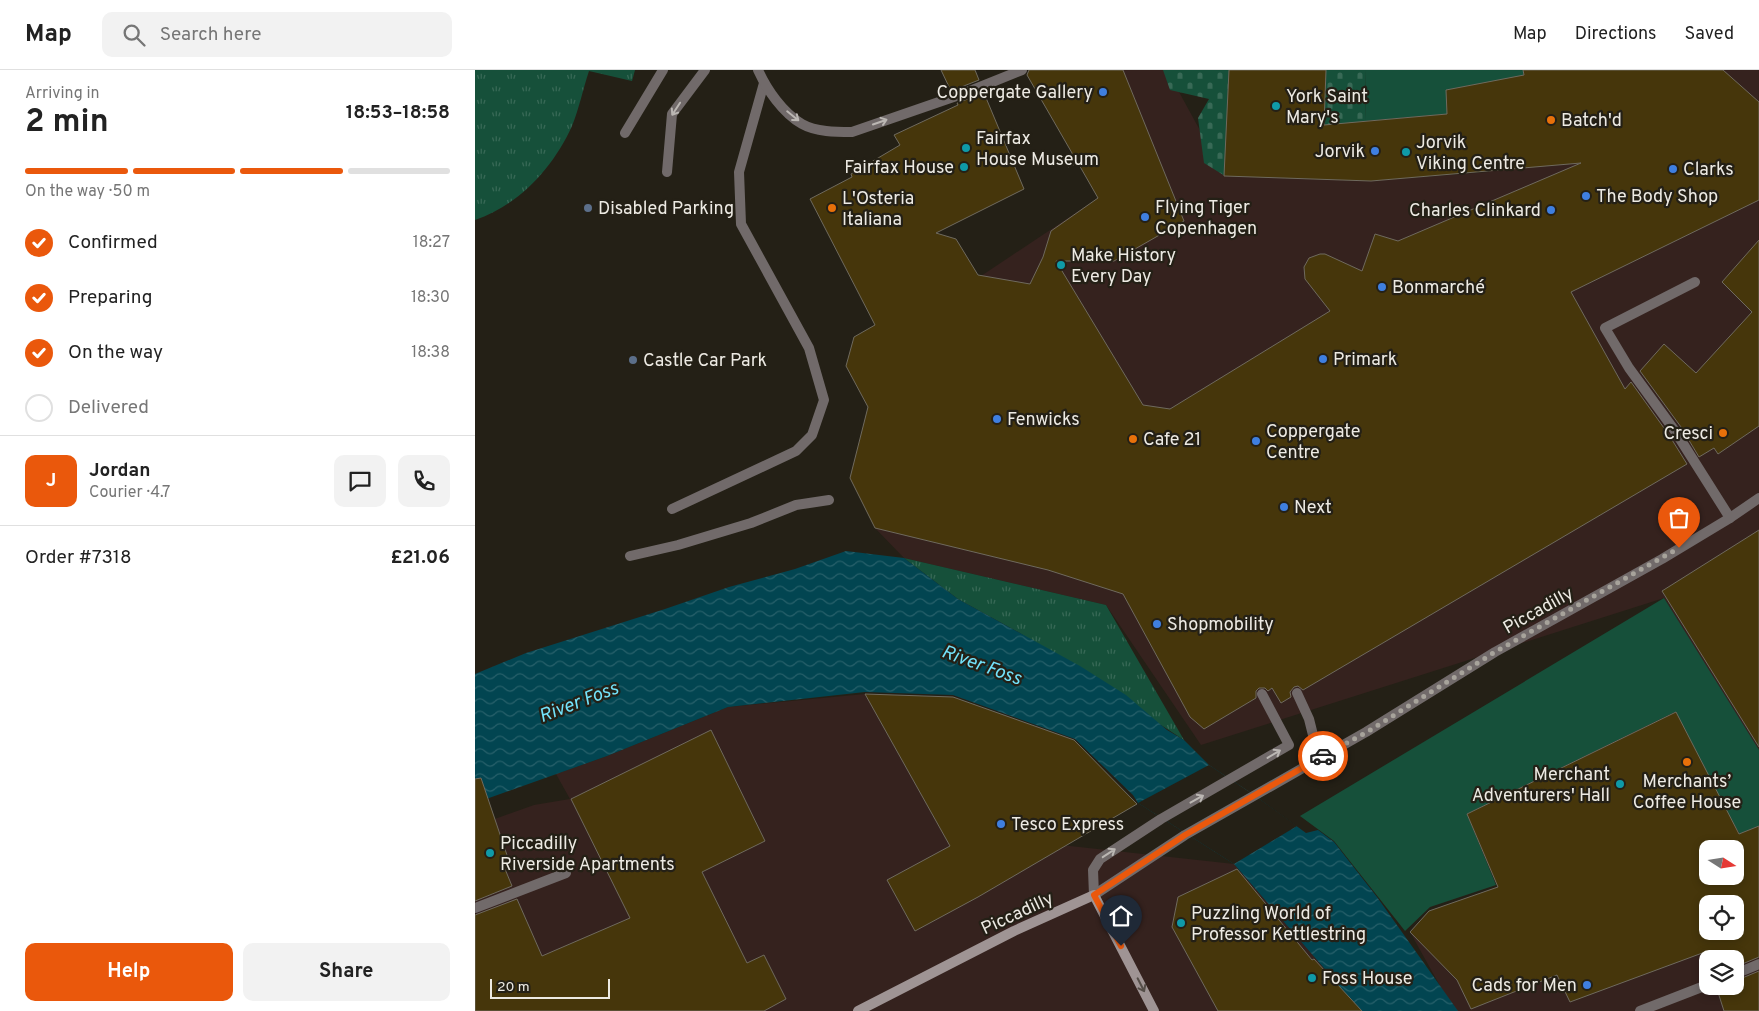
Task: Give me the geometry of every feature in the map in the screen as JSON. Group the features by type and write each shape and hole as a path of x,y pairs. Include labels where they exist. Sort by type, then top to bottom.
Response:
{"street":[{"path":"625,133 663,70"},
{"path":"667,172 672,114 705,70"},
{"path":"759,70 764,83 787,112 803,125 833,132 852,132 965,93 1022,70"},
{"path":"673,509 796,451 812,435 824,400 809,348 741,224 739,172 764,83"},
{"path":"1695,282 1605,328 1629,368 1675,431 1730,518"},
{"name":"Piccadilly","path":"858,1011 1014,931 1094,895 1185,835 1367,732 1495,652 1662,558 1730,518 1759,498"},
{"path":"631,556 679,545 751,524 796,504 829,500"},
{"path":"1297,693 1309,719 1319,758"},
{"path":"1154,1011 1094,895 1093,870 1100,859 1161,819 1289,745 1262,694"},
{"path":"475,908 566,873"},
{"path":"1744,970 1759,964"},
{"path":"1640,1011 1664,1006 1699,988"}],"shaded area":[{"path":"1077,70 1167,70 1225,176 1368,181 1489,172 1486,114 1525,70 1759,70 1759,756 1664,598 1201,745 1106,605 904,558 875,528 850,478 868,407 846,366 1098,198 1040,89"},
{"path":"865,694 953,697 1061,845 1234,864 1336,982 1357,1011 475,1011 475,826 534,805 570,799 556,774 607,756 728,707"},
{"path":"1759,832 1759,1011 1454,1011 1410,932 1429,911 1558,866 1683,877 1699,867 1699,885 1744,885 1744,860"}],"green space":[{"path":"475,70 635,70 632,81 589,71 572,126 545,170 520,195 506,205 475,220"},
{"path":"1163,70 1229,70 1225,176 1204,163 1198,118 1209,99 1170,90"},
{"path":"1326,70 1365,70 1366,121 1338,139 1324,141"},
{"path":"1365,70 1523,70 1526,107 1472,85 1447,90 1447,114 1366,121"},
{"path":"904,558 1106,605 1184,740 1020,633 958,599"},
{"path":"1664,598 1759,750 1759,826 1740,834 1675,712 1467,814 1496,885 1430,907 1405,931 1334,841 1300,816"}],"water":[{"name":"River Foss","path":"846,551 904,558 958,599 1080,666 1126,695 1167,730 1184,740 1209,765 1306,833 1318,830 1334,842 1377,897 1458,1011 1357,1011 1336,982 1234,864 1138,803 1133,795 1075,739 953,695 865,692 728,707 607,756 475,803 475,674 526,653 729,587 795,569"}],"pier":[{"path":"1209,765 1297,826 1234,864 1138,803"}],"building":[{"path":"941,70 975,70 979,80 951,91"},
{"name":"Coppergate Centre","path":"1029,70 1123,70 1184,221 1114,261 1056,261 1143,405 1170,409 1330,311 1305,279 1304,267 1309,258 1325,254 1362,271 1375,234 1398,241 1581,163 1371,181 1224,176 1229,70 1326,70 1324,125 1447,114 1446,90 1524,75 1523,70 1723,70 1759,102 1759,200 1571,292 1625,389 1631,382 1687,464 1303,690 1298,686 1294,687 1290,692 1291,697 1281,703 1272,688 1268,691 1265,688 1259,688 1256,691 1256,698 1204,729 1190,717 1123,594 1048,570 875,528 850,478 868,407 846,366 854,337 875,325 810,199 852,177 851,174 900,145 894,135 958,105 957,103 984,93 1024,189 936,233 956,239 978,275 1030,284 1043,257 1051,231 1098,198 1078,163 1068,167 1072,153 1027,75"},
{"path":"1759,240 1759,426 1718,454 1714,448 1699,457 1681,427 1640,371 1664,344 1696,373 1752,312 1722,282"},
{"path":"1759,530 1759,747 1662,591"},
{"path":"865,694 953,697 1074,740 1137,804 978,897 915,931 887,880 950,846"},
{"path":"1676,712 1739,834 1759,826 1759,957 1744,963 1744,950 1699,950 1699,954 1570,1002 1557,975 1471,1009 1457,980 1410,932 1429,911 1498,887 1467,814"},
{"path":"711,730 765,841 702,872 747,963 764,955 786,999 764,1011 475,1011 475,915 517,899 542,956 630,918 571,799"},
{"path":"481,778 511,867 505,869 512,886 475,901 475,779"},
{"path":"1237,869 1312,960 1314,959 1362,1011 1218,1011 1172,927 1178,897"},
{"path":"1759,971 1759,1011 1724,1011 1719,995 1744,995 1744,977"}],"way so far":[{"path":"1323,756 1367,732 1495,652 1679,548"}],"place":[{"name":"Coppergate Gallery","path":"1103,92"},
{"name":"York Saint Mary's","path":"1276,106"},
{"name":"Batch'd","path":"1551,120"},
{"name":"Fairfax House Museum","path":"966,148"},
{"name":"Jorvik","path":"1375,151"},
{"name":"Jorvik Viking Centre","path":"1406,152"},
{"name":"Fairfax House","path":"964,167"},
{"name":"Clarks","path":"1673,169"},
{"name":"The Body Shop","path":"1586,196"},
{"name":"Disabled Parking","path":"588,208"},
{"name":"L'Osteria Italiana","path":"832,208"},
{"name":"Charles Clinkard","path":"1551,210"},
{"name":"Flying Tiger Copenhagen","path":"1145,217"},
{"name":"Make History Every Day","path":"1061,265"},
{"name":"Bonmarché","path":"1382,287"},
{"name":"Primark","path":"1323,359"},
{"name":"Castle Car Park","path":"633,360"},
{"name":"Fenwicks","path":"997,419"},
{"name":"Cresci","path":"1723,433"},
{"name":"Cafe 21","path":"1133,439"},
{"name":"Coppergate Centre","path":"1256,441"},
{"name":"Next","path":"1284,507"},
{"name":"Shopmobility","path":"1157,624"},
{"name":"Merchants’ Coffee House","path":"1687,762"},
{"name":"Merchant Adventurers' Hall","path":"1620,784"},
{"name":"Tesco Express","path":"1001,824"},
{"name":"Piccadilly Riverside Apartments","path":"490,853"},
{"name":"Puzzling World of Professor Kettlestring","path":"1181,923"},
{"name":"Foss House","path":"1312,978"},
{"name":"Cads for Men","path":"1587,985"}],"route":[{"path":"1121,946 1094,895 1185,835 1323,756"}]}
